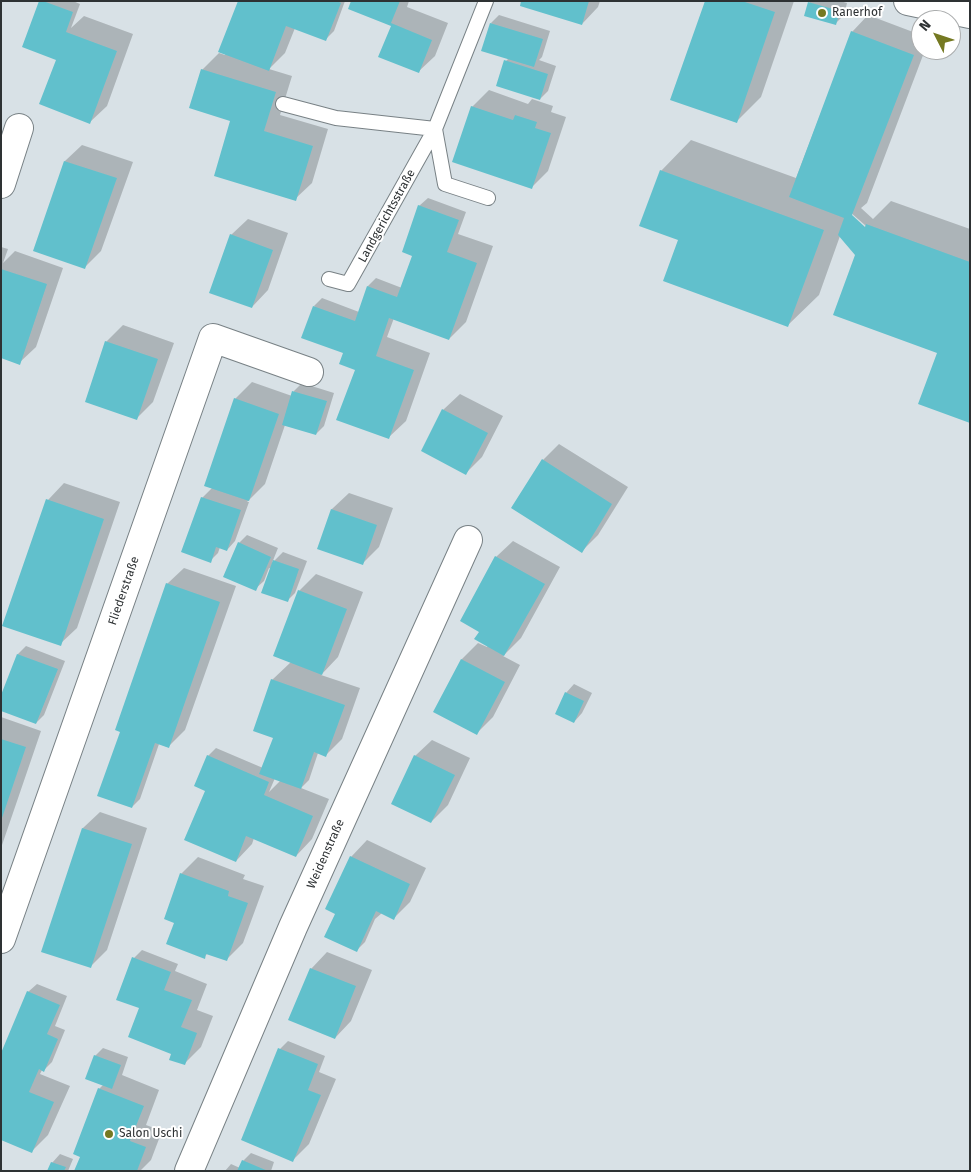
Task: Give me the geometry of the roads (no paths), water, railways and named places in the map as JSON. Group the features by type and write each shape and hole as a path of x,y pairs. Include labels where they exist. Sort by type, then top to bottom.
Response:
{"street":[{"path":"908,1 970,14"},
{"path":"1,184 19,128"},
{"name":"Fliederstraße","path":"1,939 213,338 309,372"},
{"name":"Weidenstraße","path":"189,1171 293,927 468,540"}],"lane":[{"name":"Landgerichtsstraße","path":"329,279 348,284 435,129 486,1"},
{"path":"283,104 336,118 435,129 445,184 488,198"}],"place":[{"name":"Ranerhof","path":"822,13"},
{"name":"Salon Uschi","path":"109,1134"}]}
